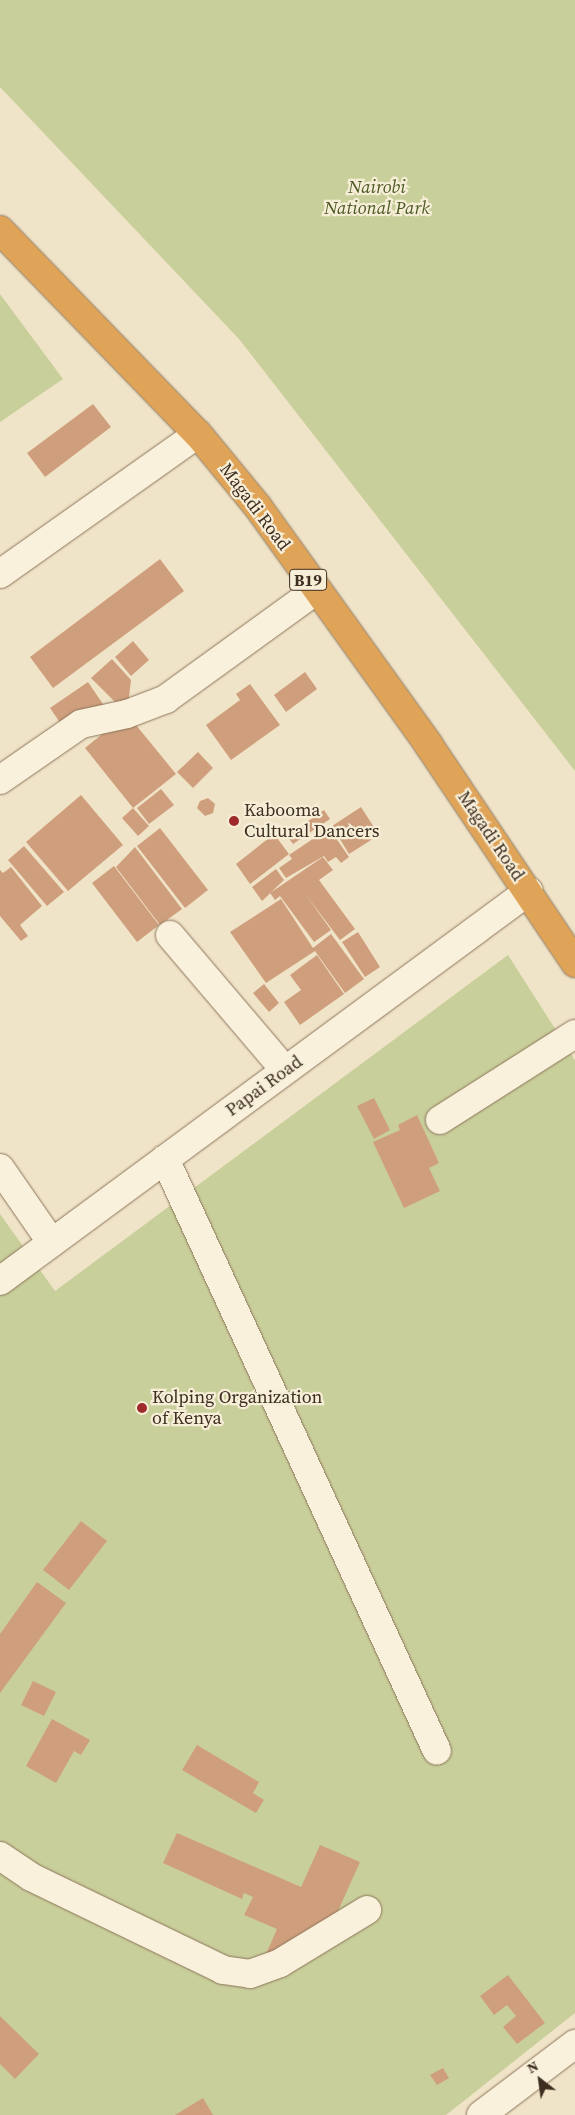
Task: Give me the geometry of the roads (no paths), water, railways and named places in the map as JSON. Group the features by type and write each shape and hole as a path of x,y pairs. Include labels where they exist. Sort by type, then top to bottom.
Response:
{"highway":[{"name":"Magadi Road","path":"0,230 198,434 258,507 315,591 428,744 529,891 575,963"}],"street":[{"path":"0,574 198,434"},
{"path":"0,780 81,724 127,714 166,699 315,591"},
{"name":"Papai Road","path":"0,1281 529,891"},
{"path":"170,935 286,1070"},
{"path":"440,1120 575,1034"},
{"path":"165,1159 436,1751"},
{"path":"0,1168 52,1243"},
{"path":"0,1856 31,1877 223,1970 250,1974 280,1963 367,1910"},
{"path":"482,2115 575,2044"}],"place":[{"name":"Kabooma Cultural Dancers","path":"234,821"},
{"name":"Kolping Organization of Kenya","path":"142,1408"}],"park label":[{"name":"Nairobi National Park","path":"377,198"}]}
